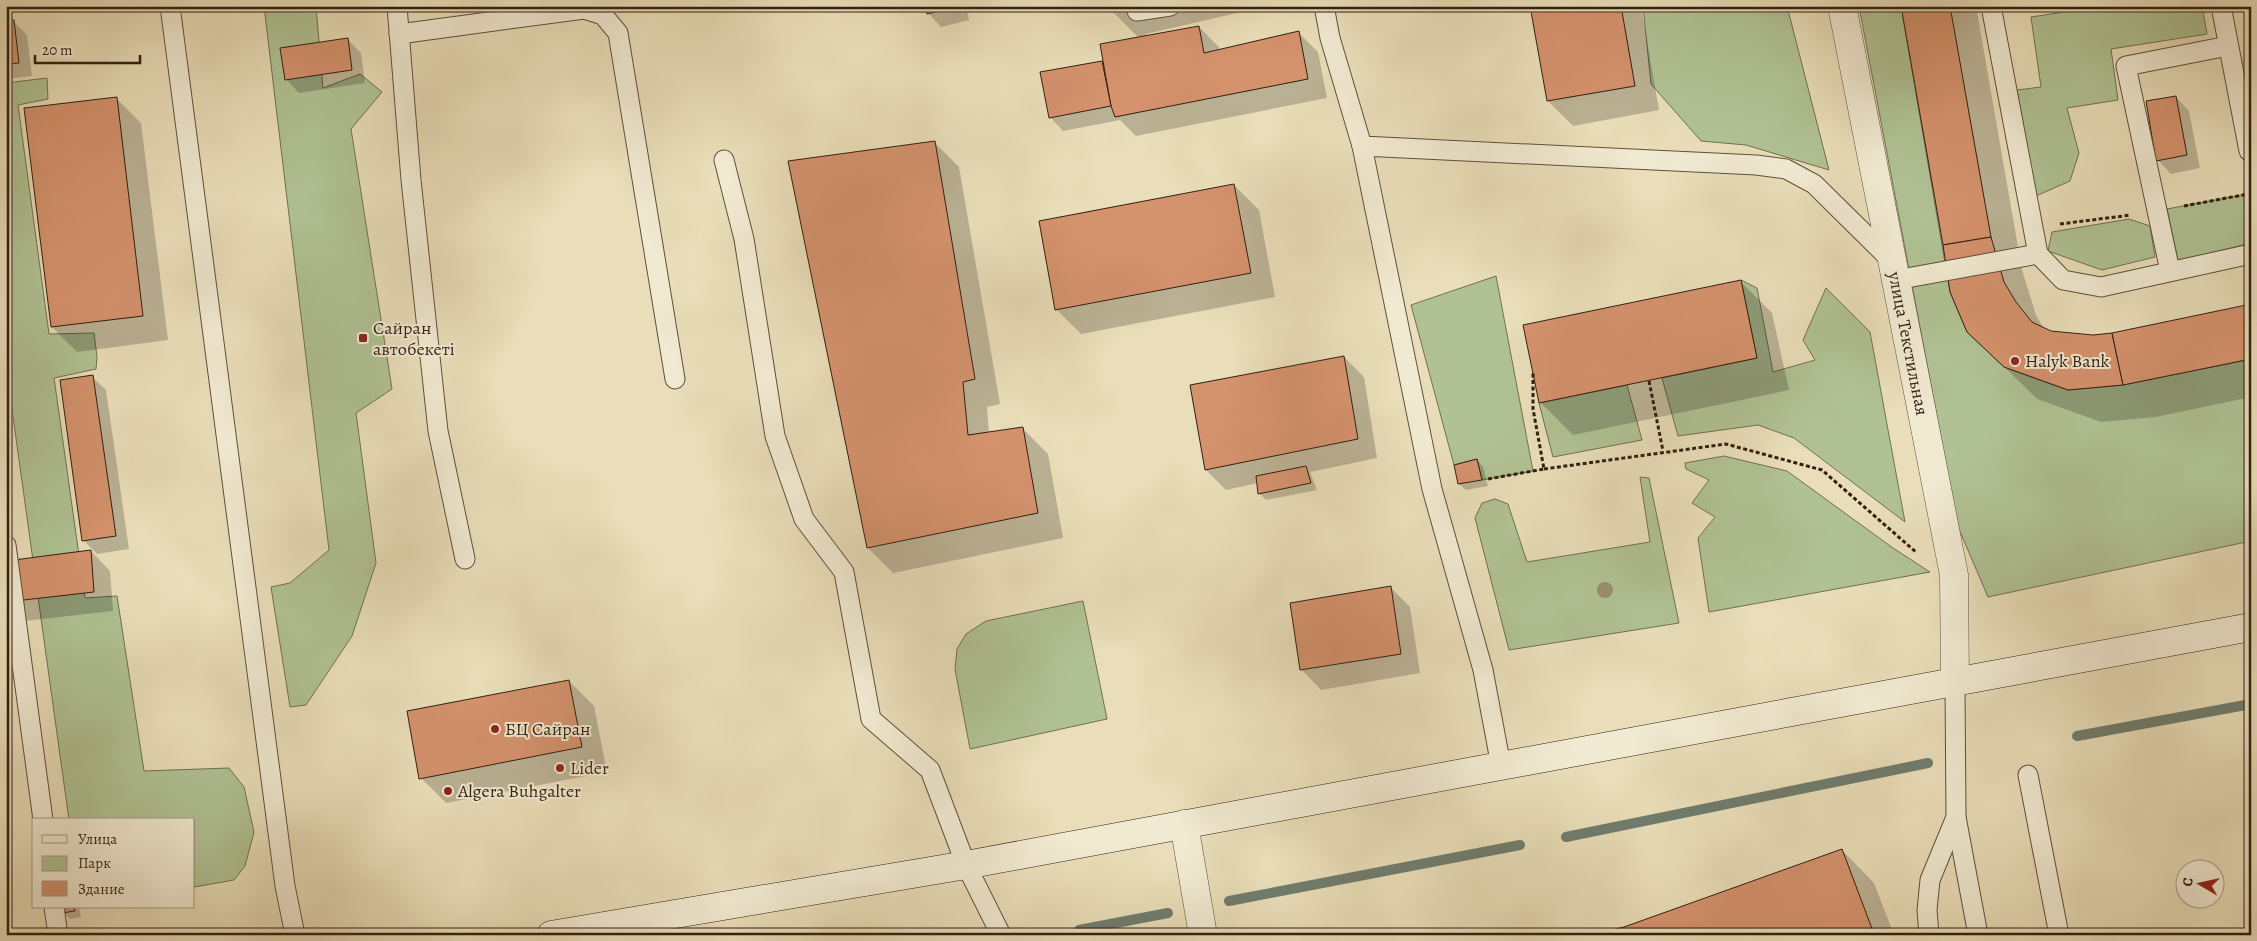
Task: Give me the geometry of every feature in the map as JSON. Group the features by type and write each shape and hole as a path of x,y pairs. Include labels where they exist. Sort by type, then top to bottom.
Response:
{"main road":[{"name":"улица Текстильная","path":"1842,6 1954,575 1955,683"},
{"path":"551,935 966,865 2251,628"},
{"path":"1184,824 1203,935"}],"lane":[{"path":"170,6 283,876 295,935"},
{"path":"397,6 411,180 438,431 465,559"},
{"path":"1137,11 1170,6"},
{"path":"1324,6 1330,38 1362,146 1432,489 1482,670 1501,766"},
{"path":"1991,6 2038,254 2063,280 2101,287 2251,254"},
{"path":"2221,6 2249,150"},
{"path":"399,34 584,10 603,15 618,33 675,379"},
{"path":"2170,271 2126,66 2228,46"},
{"path":"1362,146 1756,165 1786,169 1814,184 1894,271 2038,254"},
{"path":"724,160 744,239 775,436 804,518 844,572 872,719 930,770 966,865 1001,935"},
{"path":"6,545 43,818"},
{"path":"1955,683 1956,817 1978,935"},
{"path":"2028,775 2059,935"},
{"path":"1929,935 1927,910 1930,880 1956,817"},
{"path":"54,908 58,935"}],"path":[{"path":"1533,373 1533,409 1544,469"},
{"path":"1649,381 1663,451"},
{"path":"1488,479 1663,451 1726,444 1822,470 1911,549 1954,575"}],"green space":[{"path":"264,6 316,6 323,88 360,74 382,92 351,129 392,389 356,413 376,563 352,636 306,705 290,707 271,587 290,583 329,550"},
{"path":"1643,6 1787,6 1829,170 1746,145 1701,141 1651,84"},
{"path":"1859,6 1901,6 1950,292 1967,332 2004,367 2068,390 2123,385 2251,359 2251,541 1988,597 1958,527"},
{"path":"2104,6 2202,6 2207,34 2111,49 2118,100 2067,108 2079,153 2070,181 2036,196 2017,90 2041,87 2031,17"},
{"path":"47,78 48,99 18,105 49,334 94,333 97,357 96,369 54,378 85,598 117,596 144,771 229,768 244,787 254,832 245,866 234,880 195,887 195,818 69,818 6,366 6,83"},
{"path":"2251,183 2251,243 2178,261 2167,209 2248,194"},
{"path":"2129,219 2150,226 2155,257 2102,270 2048,251 2052,232"},
{"path":"1496,276 1533,471 1482,480 1477,459 1454,465 1411,305"},
{"path":"1741,280 1757,288 1773,372 1815,360 1803,340 1826,288 1870,332 1905,522 1794,438 1758,425 1678,436 1662,378 1757,358"},
{"path":"1627,385 1642,440 1553,457 1539,403"},
{"path":"1724,456 1787,471 1893,548 1930,572 1709,612 1698,538 1715,517 1692,503 1709,480 1686,469 1685,463"},
{"path":"1640,477 1649,478 1679,623 1509,650 1475,518 1482,503 1495,499 1508,504 1527,562 1650,542"},
{"path":"1083,601 1107,719 970,749 955,669 957,649 966,634 986,621"}],"building":[{"path":"925,6 956,6 957,7 927,14"},
{"path":"1110,6 1136,6 1111,12"},
{"path":"1530,6 1621,6 1635,86 1547,101"},
{"path":"1901,6 1950,6 1991,237 1943,245"},
{"path":"14,20 19,63 6,64 6,21"},
{"path":"1199,26 1204,53 1299,31 1308,79 1115,117 1111,106 1100,44"},
{"path":"348,38 352,70 285,80 280,48"},
{"path":"1102,61 1111,106 1049,118 1040,72"},
{"path":"2176,96 2187,155 2156,161 2146,101"},
{"path":"117,97 143,316 51,327 24,108"},
{"path":"935,141 975,379 963,382 968,435 1023,427 1038,513 867,548 788,161"},
{"path":"1234,184 1251,273 1055,310 1039,221"},
{"path":"1991,237 2004,282 2016,302 2032,322 2051,331 2093,335 2112,333 2123,385 2068,390 2004,367 1967,332 1950,292 1943,245"},
{"path":"1741,280 1757,358 1539,403 1523,325"},
{"path":"2251,304 2251,359 2123,385 2112,333"},
{"path":"1344,356 1358,439 1205,470 1190,385"},
{"path":"93,375 116,536 82,541 60,380"},
{"path":"1477,459 1482,480 1458,484 1454,465"},
{"path":"1306,466 1311,483 1258,494 1256,476"},
{"path":"91,550 94,592 6,602 6,561"},
{"path":"1391,586 1401,654 1300,670 1290,603"},
{"name":"БЦ Сайран","path":"569,680 582,747 419,779 407,711"},
{"path":"1842,849 1874,934 1590,935 1624,927"},
{"path":"61,908 74,908 75,911 62,913"}],"waterway":[{"path":"2077,736 2251,704"},
{"path":"1566,837 1928,763"},
{"path":"1229,901 1520,845"},
{"path":"1079,930 1168,913"}],"place":[{"name":"Сайран автобекеті","path":"363,338"},
{"name":"Halyk Bank","path":"2015,361"},
{"name":"БЦ Сайран","path":"495,729"},
{"name":"Lider","path":"560,768"},
{"name":"Algera Buhgalter","path":"448,791"}]}
